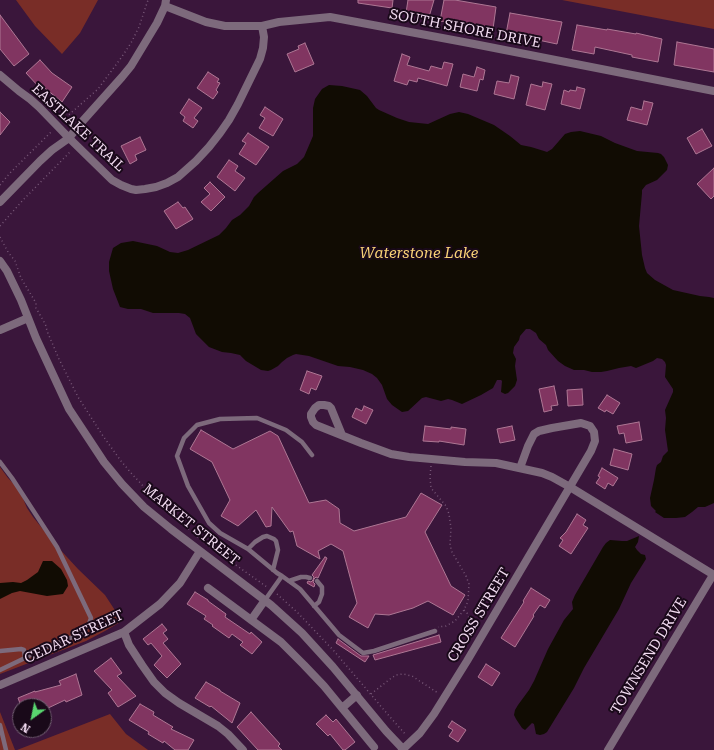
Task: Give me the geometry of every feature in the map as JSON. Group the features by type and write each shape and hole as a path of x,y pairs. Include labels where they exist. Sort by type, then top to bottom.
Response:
{"street":[{"name":"SOUTH SHORE DRIVE","path":"165,3 189,16 216,25 262,26 279,22 330,17 469,42 714,91"},
{"path":"0,202 40,161 69,138 111,91 131,66 157,23 165,3"},
{"name":"EASTLAKE TRAIL","path":"0,75 39,107 112,180 121,186 136,190 156,187 178,177 187,169 209,147 229,120 260,59 264,37 262,26"},
{"name":"MARKET STREET","path":"0,261 7,271 36,338 70,409 104,462 122,484 144,507 265,600 302,633 333,667 403,750"},
{"path":"0,330 28,318"},
{"name":"CROSS STREET","path":"403,750 420,733 444,698 483,635 592,451 595,441 594,432 590,426 581,423 539,431 534,434 520,468"},
{"path":"342,435 390,454 465,462 496,463 542,473 570,487 714,575"},
{"name":"CEDAR STREET","path":"0,685 124,632 160,604 180,583 200,551"},
{"name":"TOWNSEND DRIVE","path":"608,750 714,575"},
{"path":"208,588 281,642 304,665 342,708 374,748"},
{"path":"251,620 265,600"},
{"path":"124,632 129,645 142,665 154,682 165,693 218,726 243,750"},
{"path":"342,708 357,695"}],"lane":[{"path":"312,455 302,442 286,430 257,418 220,419 197,425 184,438 177,456 188,486 209,523 220,533 248,549 273,570 300,589 339,635 363,653 435,632"},
{"path":"0,462 57,548 91,618 83,633 37,652 0,670"},
{"path":"248,549 263,537 267,536 274,539 278,550 273,570"},
{"path":"265,600 282,576"},
{"path":"289,581 301,577 310,578"},
{"path":"314,606 319,602 322,594 322,587 316,581"},
{"path":"0,651 21,649 24,650 25,658"},
{"path":"0,725 6,750"}],"path":[{"path":"0,185 63,119 98,89 131,43 139,27 148,0"},
{"path":"0,226 70,152"},
{"path":"0,237 36,303 36,308 46,326 59,359 78,397 102,436 121,461 156,500 203,542 272,590 298,613 334,651 412,741"},
{"path":"433,459 430,477 431,488 446,506 451,528 450,545 452,552 469,584 468,601 464,610 455,621 446,626 437,627 435,632"},
{"path":"464,610 468,613 473,628 483,635"},
{"path":"371,694 396,675 404,674 412,676 444,698"}],"shaded area":[{"path":"16,0 98,0 80,33 62,54 35,26"},
{"path":"562,0 714,0 714,29"},
{"path":"0,467 19,489 27,508 33,517 78,569 105,595 122,621 86,641 0,674"},
{"path":"0,712 15,750 0,750"},
{"path":"110,714 126,734 148,750 17,750 48,738 52,738 52,736"}],"water":[{"name":"Waterstone Lake","path":"329,85 360,90 379,110 409,122 428,124 450,114 459,112 468,114 494,125 521,145 547,152 552,149 565,134 580,131 601,136 637,151 658,153 664,157 668,165 667,170 657,180 646,185 642,190 639,226 642,255 647,273 655,280 673,290 714,298 714,503 705,507 698,507 685,517 676,518 664,518 655,512 656,511 651,506 650,498 656,468 661,462 663,456 668,451 665,430 665,410 673,392 673,389 665,377 666,365 662,359 657,358 636,368 631,366 601,372 574,370 558,361 548,350 546,345 539,339 536,333 530,329 526,329 514,347 513,353 516,359 515,366 517,380 515,386 508,393 505,394 501,392 502,381 497,380 493,388 462,404 448,399 441,401 426,397 422,398 408,411 402,412 392,405 387,399 382,385 377,378 363,370 338,366 309,356 296,354 287,358 271,370 261,370 246,361 240,355 222,352 209,347 196,334 190,318 185,314 153,313 141,309 128,309 120,307 113,289 109,271 109,262 113,248 121,243 133,241 157,246 170,252 178,253 188,250 219,235 232,220 240,215 249,206 258,193 283,171 297,164 304,157 313,136 313,108 315,99 322,89"},
{"path":"639,536 635,547 641,554 645,555 646,559 631,583 619,609 584,668 574,688 547,732 540,735 536,734 534,724 532,723 525,730 522,728 514,715 515,710 534,681 548,649 564,620 573,609 572,602 575,595 603,547 610,540 627,541"},
{"path":"43,561 52,561 61,569 67,580 68,586 63,594 47,596 20,591 0,599 0,583 21,583 27,580 38,572"}],"building":[{"path":"358,0 393,0 392,8 358,3"},
{"path":"408,0 434,0 429,17 406,13"},
{"path":"444,0 455,0 496,7 493,29 440,21"},
{"path":"510,13 562,22 557,44 538,39 506,34"},
{"path":"0,15 29,54 14,66 0,49"},
{"path":"577,25 636,33 662,39 658,62 595,47 594,54 572,50"},
{"path":"677,42 714,49 714,72 674,65"},
{"path":"305,43 314,64 295,72 287,54 299,49 298,46"},
{"path":"402,54 410,57 407,65 429,71 431,66 442,69 444,62 453,64 447,86 418,78 417,82 409,80 407,85 394,81"},
{"path":"40,60 52,73 72,87 62,102 41,85 39,87 26,73"},
{"path":"477,67 485,70 483,80 480,79 477,91 460,87 463,74 474,77"},
{"path":"208,72 219,79 217,82 220,83 216,90 218,92 213,99 197,88"},
{"path":"511,75 519,77 514,99 494,94 497,81 509,83"},
{"path":"543,82 552,84 545,110 526,105 531,84 542,87"},
{"path":"577,87 585,89 580,109 561,104 564,90 569,92 570,90 576,91"},
{"path":"189,99 202,108 194,118 198,121 193,128 183,121 185,117 180,113"},
{"path":"644,101 653,103 647,125 627,120 631,107 642,110"},
{"path":"265,107 283,119 273,136 259,128 265,118 260,115"},
{"path":"0,112 10,122 0,135"},
{"path":"702,129 712,146 696,154 687,138"},
{"path":"248,133 269,147 256,165 239,154 246,143 242,141"},
{"path":"140,137 146,150 135,155 137,160 130,164 121,146"},
{"path":"229,160 238,166 235,171 245,178 235,191 217,177"},
{"path":"714,168 714,196 711,199 697,184"},
{"path":"210,182 225,197 211,211 201,202 210,194 204,188"},
{"path":"178,202 183,208 185,207 193,219 176,229 164,211"},
{"path":"307,371 322,376 316,390 311,388 309,394 300,390"},
{"path":"554,386 558,405 551,406 552,410 544,412 539,389"},
{"path":"582,389 583,405 568,406 567,390"},
{"path":"607,395 620,403 613,414 598,408"},
{"path":"364,406 373,410 366,424 352,417 356,408 362,411"},
{"path":"639,422 642,440 626,443 624,433 619,434 617,426"},
{"path":"425,426 466,429 464,445 439,441 423,441"},
{"path":"512,426 515,440 500,443 497,429"},
{"path":"201,430 233,449 270,431 278,436 309,503 326,500 339,509 340,523 354,531 406,517 421,493 442,505 425,532 451,586 465,595 453,615 428,601 413,608 389,615 375,614 368,628 349,617 357,603 343,551 331,544 318,551 320,559 297,546 293,531 290,532 272,507 271,526 266,527 256,510 238,526 221,516 230,500 212,462 190,449"},
{"path":"614,449 632,454 628,470 610,465"},
{"path":"602,468 618,478 613,486 608,483 605,489 596,483 600,477 598,476"},
{"path":"577,514 586,520 583,525 588,528 571,554 559,546 563,540 560,538 566,532"},
{"path":"325,557 327,558 318,578 316,577 314,579 314,587 307,583 308,581 311,582 313,580 314,577 312,575"},
{"path":"531,588 550,600 545,608 540,605 515,647 501,638 524,602 523,601"},
{"path":"195,592 226,614 225,617 250,634 251,632 262,642 252,654 240,645 243,642 232,634 229,638 204,619 206,616 187,604"},
{"path":"162,624 167,630 163,633 168,639 163,643 181,664 167,678 154,665 162,656 151,643 148,645 143,639"},
{"path":"439,635 441,642 375,660 373,655"},
{"path":"338,639 361,656 369,656 365,662 336,643"},
{"path":"111,658 122,673 117,676 136,696 118,707 108,693 112,690 94,671"},
{"path":"486,664 500,673 492,686 478,677"},
{"path":"76,674 82,695 66,702 65,700 52,706 52,698 18,698 35,691 61,685 59,681"},
{"path":"206,682 240,703 232,723 211,706 210,707 195,698"},
{"path":"140,704 154,712 153,715 173,727 171,729 194,740 188,750 175,750 164,741 163,743 148,734 149,732 129,720"},
{"path":"251,712 280,744 278,746 282,750 258,750 237,727"},
{"path":"326,715 333,722 336,719 355,742 345,750 343,750 330,734 328,736 316,724"},
{"path":"452,721 466,730 458,742 449,736 453,730 448,727"}]}
